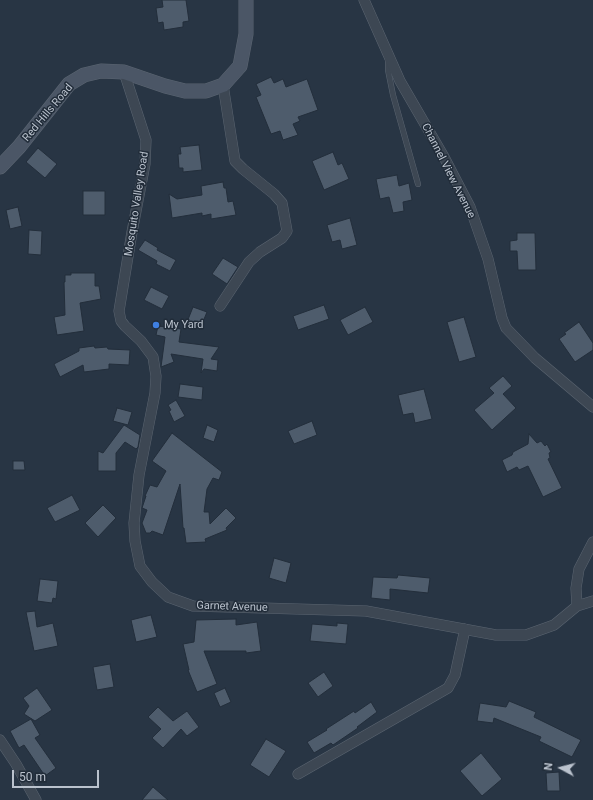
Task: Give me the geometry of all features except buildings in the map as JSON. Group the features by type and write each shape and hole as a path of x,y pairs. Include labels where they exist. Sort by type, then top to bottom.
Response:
{"main road":[{"path":"223,85 240,66 246,34 246,0"},
{"name":"Red Hills Road","path":"0,167 19,147 69,84 84,75 101,71 124,72 185,91 206,91 223,85"}],"street":[{"name":"Channel View Avenue","path":"364,0 400,81 444,157 470,208 488,259 502,318 506,328 535,358 593,407"},
{"name":"Mosquito Valley Road","path":"124,72 146,140 145,164 126,268"},
{"path":"220,306 249,262 260,252 282,238 287,231 282,203 274,194 235,161 223,85"},
{"name":"Garnet Avenue","path":"126,268 119,311 121,321 141,341 153,357 156,376 155,393 139,475 134,523 135,541 140,566 152,582 168,597 193,606 366,611 496,635 526,635 554,625 577,606 593,601"},
{"path":"577,606 576,588 579,569 593,542"},
{"path":"298,774 448,688 455,675 465,629"},
{"path":"0,740 16,764 36,800"}],"lane":[{"path":"388,55 388,70 418,184"}],"place":[{"name":"My Yard","path":"156,325"}]}
